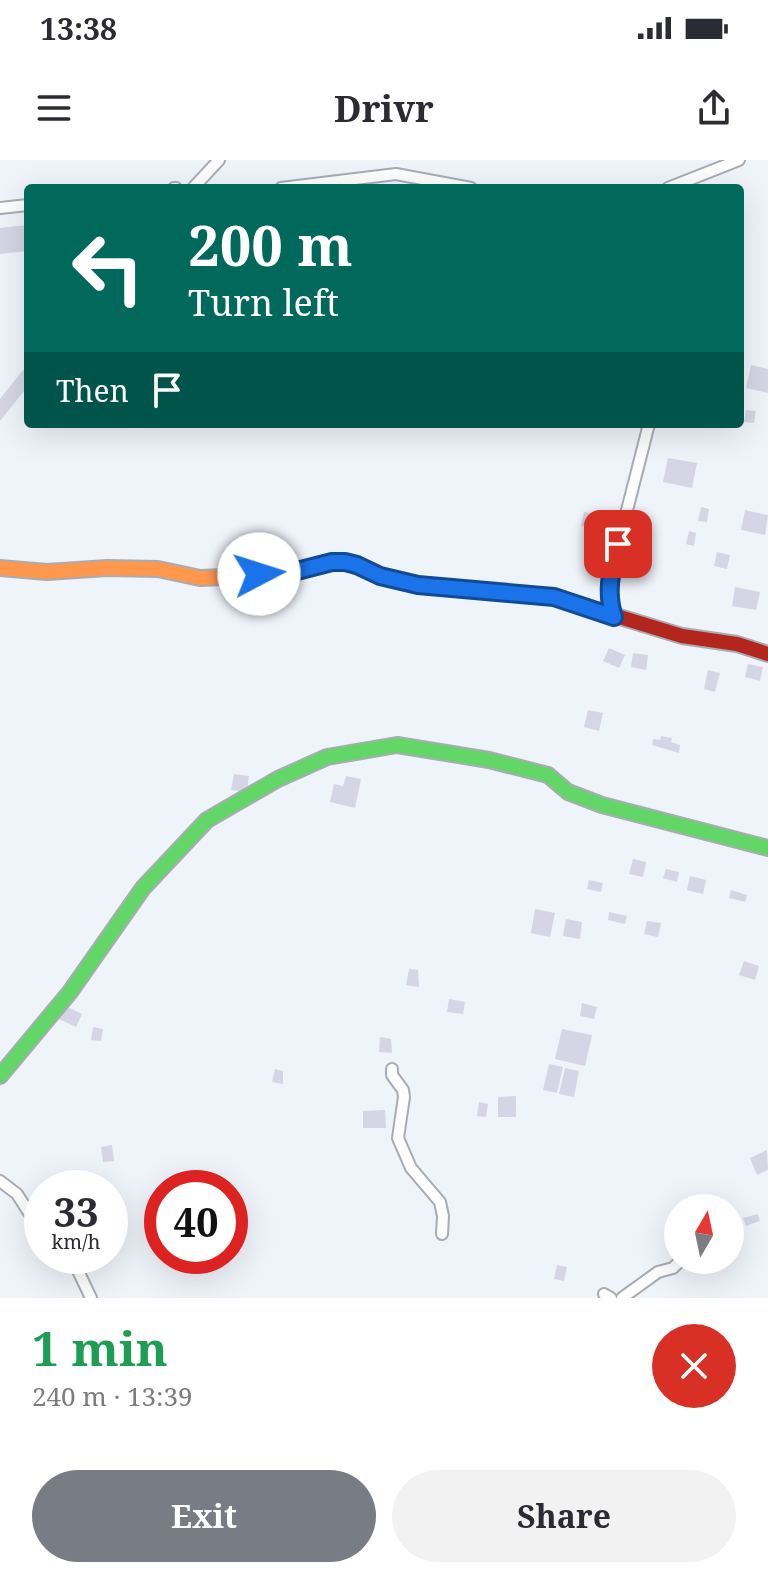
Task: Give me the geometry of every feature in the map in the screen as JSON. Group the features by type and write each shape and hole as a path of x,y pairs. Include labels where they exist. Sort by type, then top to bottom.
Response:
{"street":[{"path":"197,184 219,160"},
{"path":"689,184 739,160"},
{"path":"314,184 396,174 450,184"},
{"path":"0,208 24,205"},
{"path":"614,617 608,599 611,573 648,428"},
{"path":"0,568 47,572 158,569 200,578 276,575 332,562 345,562 380,576 418,585 554,597 682,636 737,644 768,654"},
{"path":"0,1076 70,992 143,888 207,820 278,779 327,757 397,745 489,760 548,775 568,792 602,805 768,848"},
{"path":"392,1069 404,1097 398,1138 411,1168 440,1202 442,1234"},
{"path":"0,1181 17,1194 24,1205"},
{"path":"622,1298 664,1270"},
{"path":"80,1274 91,1298"}],"building":[{"path":"24,225 24,251 0,254 0,228"},
{"path":"751,365 768,369 768,393 746,388"},
{"path":"24,371 24,391 0,421 0,399"},
{"path":"746,410 756,411 754,423 744,422"},
{"path":"668,458 697,463 692,488 663,482"},
{"path":"701,507 709,509 707,522 698,521"},
{"path":"745,510 768,515 765,535 741,530"},
{"path":"584,512 594,514 591,528 581,526"},
{"path":"689,531 696,533 694,546 686,544"},
{"path":"717,552 730,555 727,569 714,566"},
{"path":"735,587 760,592 756,610 732,606"},
{"path":"609,648 625,655 619,668 603,661"},
{"path":"633,653 648,655 646,670 631,667"},
{"path":"748,664 763,667 760,681 745,677"},
{"path":"708,670 720,673 715,692 704,689"},
{"path":"588,710 603,713 599,731 584,727"},
{"path":"661,736 672,738 671,742 680,745 679,753 652,745 653,739 660,740"},
{"path":"234,774 249,776 247,792 231,790"},
{"path":"346,776 361,779 355,808 330,802 334,784 343,786"},
{"path":"633,859 646,862 643,877 629,874"},
{"path":"666,869 679,872 677,882 663,878"},
{"path":"690,876 706,880 703,894 687,890"},
{"path":"589,880 603,883 601,892 587,889"},
{"path":"731,890 747,895 745,902 729,898"},
{"path":"535,909 555,913 550,937 531,933"},
{"path":"609,912 627,916 625,924 608,920"},
{"path":"566,919 582,922 580,939 563,936"},
{"path":"647,921 661,923 658,937 644,934"},
{"path":"744,961 759,966 755,980 739,975"},
{"path":"409,969 418,970 419,987 406,985"},
{"path":"449,999 465,1002 463,1014 447,1012"},
{"path":"582,1003 597,1007 594,1019 580,1016"},
{"path":"63,1005 82,1014 76,1027 57,1018"},
{"path":"93,1027 103,1029 101,1041 91,1040"},
{"path":"562,1029 592,1035 585,1066 555,1059"},
{"path":"380,1037 391,1039 392,1053 379,1052"},
{"path":"549,1064 563,1067 557,1093 543,1090"},
{"path":"565,1068 579,1071 574,1097 559,1094"},
{"path":"275,1069 283,1071 283,1084 272,1082"},
{"path":"516,1096 516,1117 498,1117 498,1097"},
{"path":"479,1102 488,1104 486,1117 477,1116"},
{"path":"385,1110 386,1128 363,1128 363,1111"},
{"path":"112,1145 114,1161 103,1162 101,1147"},
{"path":"767,1150 768,1170 757,1175 750,1158"},
{"path":"758,1214 760,1221 746,1226 744,1218"},
{"path":"557,1265 567,1267 564,1281 554,1279"}],"traffic: fast":[{"path":"0,1076 70,992 143,888 207,820 278,779 327,757 397,745 489,760 548,775 568,792 602,805 768,848"}],"traffic: slow":[{"path":"0,568 47,572 158,569 200,578 276,575 332,562 345,562 380,576 418,585"}],"traffic: jam":[{"path":"418,585 554,597 682,636 737,644 768,654"}],"route":[{"path":"259,574 276,575 332,562 345,562 380,576 418,585 554,597 614,617 608,599 618,544"}]}
